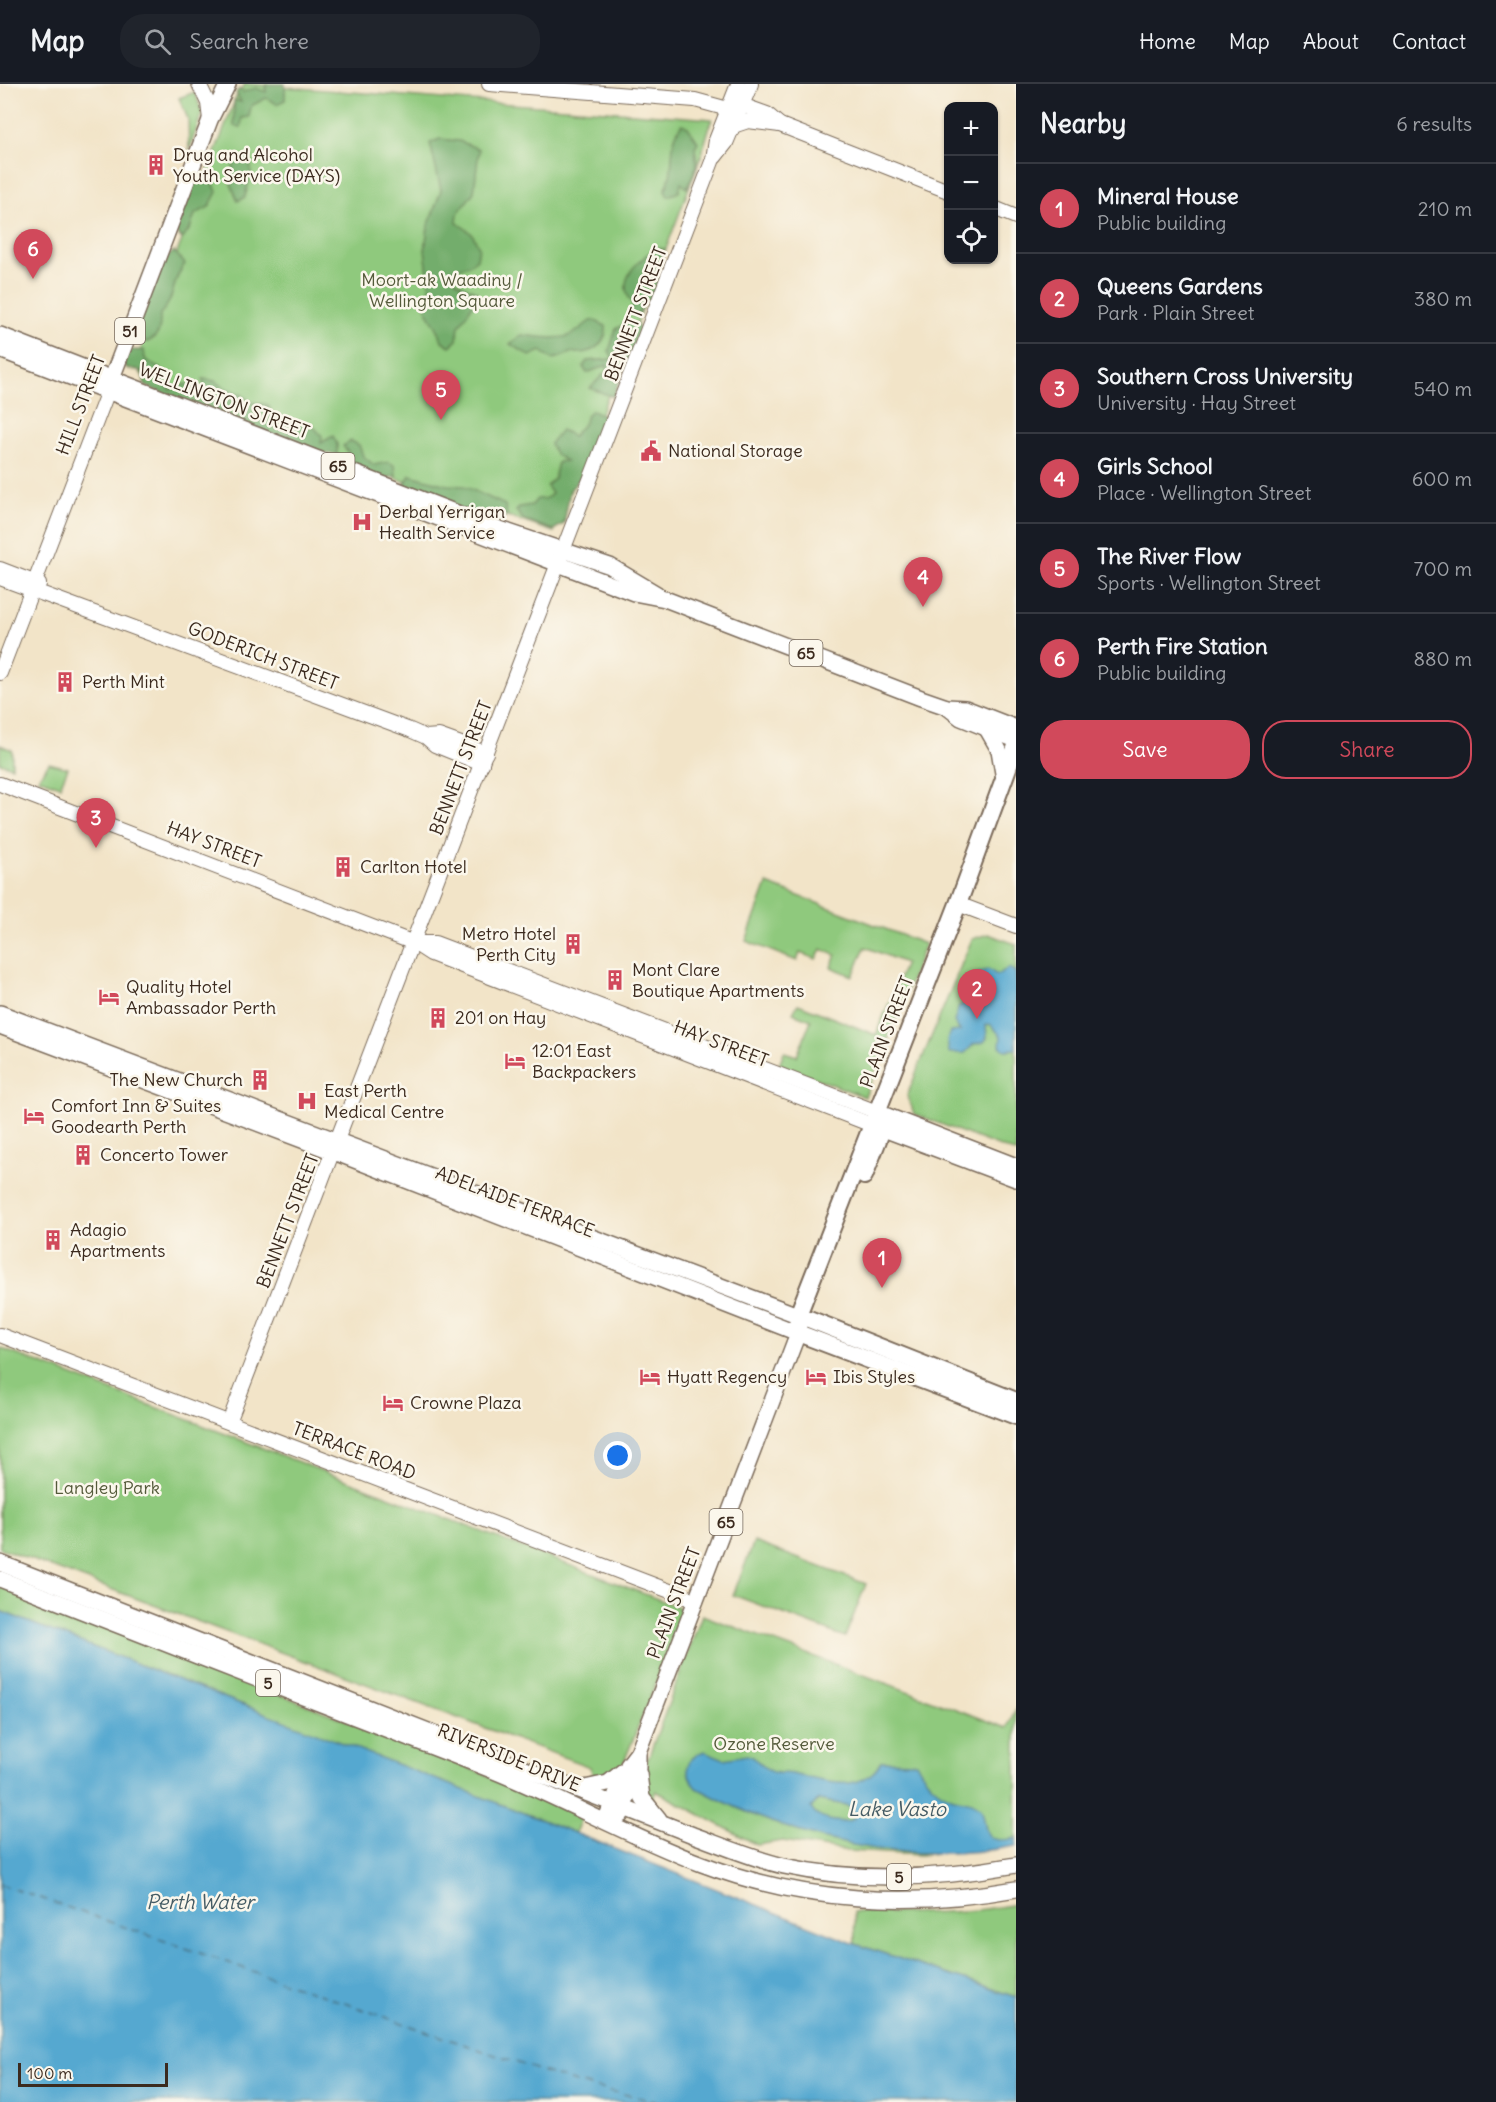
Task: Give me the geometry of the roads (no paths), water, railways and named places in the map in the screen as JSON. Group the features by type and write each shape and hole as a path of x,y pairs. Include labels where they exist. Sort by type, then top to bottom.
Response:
{"highway":[{"name":"PLAIN STREET","path":"798,1333 963,906 1010,779 1016,746"},
{"name":"ADELAIDE TERRACE","path":"803,1317 1016,1401"},
{"name":"ADELAIDE TERRACE","path":"798,1333 1016,1416"}],"main road":[{"path":"199,84 208,103 210,120"},
{"name":"HILL STREET","path":"0,673 210,120 228,84"},
{"path":"489,84 695,100 723,101 739,94 780,125"},
{"name":"BENNETT STREET","path":"230,1422 713,159 716,140 728,109 739,94 751,84"},
{"name":"BENNETT STREET","path":"713,159 726,144 733,126 739,94"},
{"path":"695,100 728,109"},
{"path":"733,126 748,121 780,125 944,189"},
{"path":"998,210 1016,217"},
{"name":"WELLINGTON STREET","path":"0,334 110,385"},
{"name":"WELLINGTON STREET","path":"0,350 110,385 485,524 561,557 618,570 665,599 947,707 961,718 1016,740"},
{"name":"GODERICH STREET","path":"0,569 33,586"},
{"name":"GODERICH STREET","path":"0,578 79,599 88,609 426,736 439,736 484,759"},
{"name":"WELLINGTON STREET","path":"947,707 966,708 1016,728"},
{"path":"987,729 999,750 1010,779"},
{"name":"HAY STREET","path":"0,784 414,943 435,943 880,1120 1016,1179"},
{"path":"963,906 1016,926"},
{"name":"ADELAIDE TERRACE","path":"0,1013 798,1333"},
{"name":"ADELAIDE TERRACE","path":"0,1026 803,1317"},
{"name":"HAY STREET","path":"880,1120 1016,1166"},
{"name":"PLAIN STREET","path":"611,1824 798,1333"},
{"name":"TERRACE ROAD","path":"0,1335 696,1601"},
{"name":"RIVERSIDE DRIVE","path":"0,1563 663,1823 782,1865 841,1875 881,1878 945,1875 1016,1865"},
{"name":"RIVERSIDE DRIVE","path":"0,1579 537,1788 666,1850 725,1872 777,1887 838,1897 883,1900 969,1897 1016,1889"},
{"path":"580,1789 608,1784 633,1766 642,1798 663,1823"}],"water":[{"path":"1009,968 1016,973 1016,1049 1005,1050 1000,1046 1001,1036 990,1024 986,1025 987,1038 984,1042 974,1044 965,1053 949,1053 947,1040 951,1032 960,1031 954,1022 959,1006 966,1003 972,1004 976,1000 968,990 966,979 988,969 997,975"},
{"name":"Perth Water","path":"0,1611 575,1833 855,1944 1016,1997 1016,2102 0,2102"},
{"name":"Lake Vasto","path":"704,1751 724,1759 747,1755 773,1772 841,1783 864,1779 874,1772 881,1761 916,1762 936,1788 954,1798 971,1802 981,1808 988,1834 991,1837 996,1840 1016,1838 1016,1846 974,1852 892,1851 852,1845 812,1835 734,1807 697,1788 689,1777 688,1767 692,1758","holes":["818,1800 846,1805 853,1810 854,1819 843,1821 824,1819 811,1808"]}],"place":[{"name":"Drug and Alcohol Youth Service (DAYS)","path":"156,165"},
{"name":"Perth Fire Station","path":"33,279"},
{"name":"The River Flow","path":"441,420"},
{"name":"National Storage","path":"651,451"},
{"name":"Derbal Yerrigan Health Service","path":"362,522"},
{"name":"Girls School","path":"923,607"},
{"name":"Perth Mint","path":"65,682"},
{"name":"Southern Cross University","path":"96,848"},
{"name":"Carlton Hotel","path":"343,867"},
{"name":"Metro Hotel Perth City","path":"573,944"},
{"name":"Mont Clare Boutique Apartments","path":"615,980"},
{"name":"Quality Hotel Ambassador Perth","path":"109,997"},
{"name":"201 on Hay","path":"438,1018"},
{"name":"Queens Gardens","path":"977,1019"},
{"name":"12:01 East Backpackers","path":"515,1061"},
{"name":"The New Church","path":"260,1080"},
{"name":"East Perth Medical Centre","path":"307,1101"},
{"name":"Comfort Inn & Suites Goodearth Perth","path":"34,1116"},
{"name":"Concerto Tower","path":"83,1155"},
{"name":"Adagio Apartments","path":"53,1240"},
{"name":"Mineral House","path":"882,1288"},
{"name":"Hyatt Regency","path":"650,1377"},
{"name":"Ibis Styles","path":"816,1377"},
{"name":"Crowne Plaza","path":"393,1403"}],"park label":[{"name":"Moort-ak Waadiny / Wellington Square","path":"442,290"},
{"name":"Langley Park","path":"107,1488"},
{"name":"Ozone Reserve","path":"774,1744"}]}
